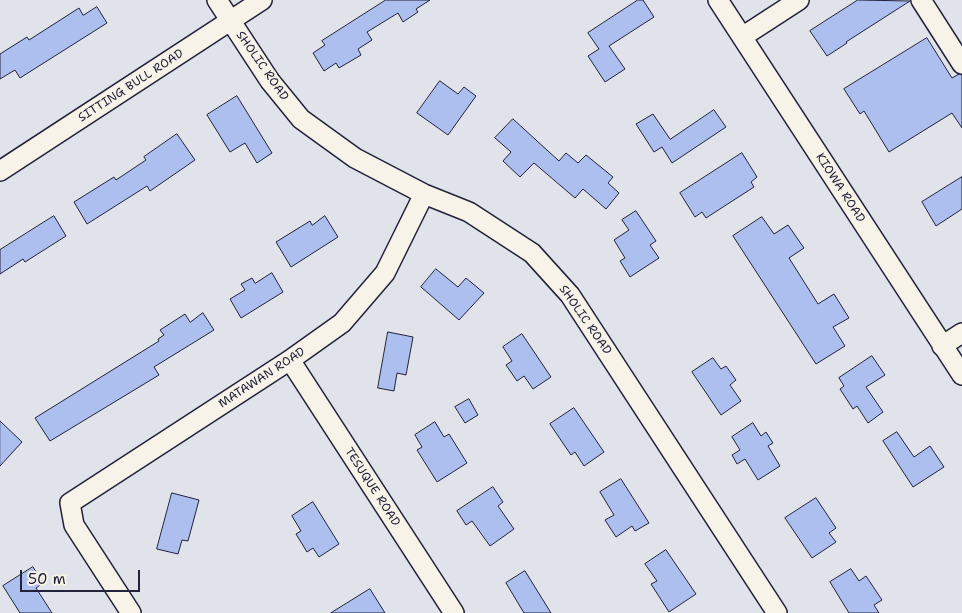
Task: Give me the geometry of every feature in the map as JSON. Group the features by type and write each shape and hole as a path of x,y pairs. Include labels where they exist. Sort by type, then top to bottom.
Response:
{"street":[{"name":"SHOLIC ROAD","path":"217,0 270,81 301,119 355,158 424,194 469,212 532,253 570,295 777,613"},
{"name":"SITTING BULL ROAD","path":"0,171 262,0"},
{"name":"KIOWA ROAD","path":"718,0 962,375"},
{"path":"742,37 799,0"},
{"path":"921,0 962,64"},
{"name":"MATAWAN ROAD","path":"131,613 74,525 70,503 290,360 342,323 385,273 424,194"},
{"path":"942,346 962,332"},
{"name":"TESUQUE ROAD","path":"290,360 454,613"}],"building":[{"path":"386,0 430,0 416,9 418,12 403,22 398,13 367,32 372,40 358,49 361,55 339,68 336,63 324,71 313,53 325,45 322,41"},
{"path":"638,0 643,0 654,17 609,46 625,69 605,82 588,56 599,49 588,33"},
{"path":"858,0 910,1 827,56 810,31"},
{"path":"97,7 107,23 20,78 15,70 0,79 0,54 27,37 29,40 79,8 83,15"},
{"path":"927,38 952,78 959,74 962,75 962,128 952,113 889,152 864,111 860,114 844,89"},
{"path":"440,81 458,94 464,87 476,96 448,135 417,113"},
{"path":"237,96 272,153 257,163 245,143 230,152 207,115"},
{"path":"714,110 726,127 672,163 662,147 654,152 636,124 653,114 670,139"},
{"path":"513,119 559,161 566,153 578,163 586,155 613,177 608,183 619,193 606,209 583,189 575,198 534,163 520,177 503,161 511,152 495,138"},
{"path":"177,134 195,160 150,191 147,186 87,224 74,202 114,177 116,180 146,160 144,157"},
{"path":"742,153 757,177 751,182 754,187 706,218 702,212 695,217 680,193"},
{"path":"962,177 962,209 936,226 922,202"},
{"path":"636,211 656,241 650,245 659,258 630,277 620,261 625,258 614,240 629,230 622,220"},
{"path":"54,216 66,236 25,262 23,259 0,274 0,250"},
{"path":"325,216 338,237 291,267 276,242 310,221 312,225"},
{"path":"762,217 774,234 788,225 804,248 789,258 818,304 834,294 849,318 833,327 845,346 816,364 733,236"},
{"path":"436,269 458,287 466,278 484,293 459,320 421,287"},
{"path":"272,273 283,292 241,318 230,299 245,290 241,284 252,278 255,283"},
{"path":"203,313 214,330 154,367 159,375 50,441 35,418 159,341 158,339 164,335 160,330 185,314 190,322"},
{"path":"388,332 413,337 406,375 397,373 394,391 378,388"},
{"path":"522,334 551,377 533,389 524,376 517,381 506,365 512,361 503,347"},
{"path":"872,356 885,375 866,387 883,412 868,423 857,406 853,409 840,389 844,386 839,378"},
{"path":"713,358 721,369 726,366 736,380 730,385 741,401 721,415 692,372"},
{"path":"469,399 478,415 465,423 455,407"},
{"path":"574,408 604,452 584,466 575,452 571,455 550,424"},
{"path":"0,421 22,442 0,466"},
{"path":"435,422 444,437 449,434 467,463 437,482 417,450 422,447 415,435"},
{"path":"753,423 761,436 766,432 773,443 768,446 780,466 758,480 745,459 737,464 732,455 740,450 732,437"},
{"path":"897,432 914,457 930,446 944,467 913,487 883,441"},
{"path":"621,479 649,523 635,531 632,526 616,537 605,520 614,515 600,492"},
{"path":"493,487 503,502 498,506 514,529 490,546 472,521 466,525 457,511"},
{"path":"172,493 199,500 188,541 182,540 178,554 157,549"},
{"path":"816,498 836,528 829,533 836,542 812,558 785,518"},
{"path":"313,502 339,544 319,557 313,548 307,552 296,534 301,531 292,516"},
{"path":"666,550 696,594 669,612 651,584 657,581 645,564"},
{"path":"33,567 43,583 36,588 52,613 20,613 3,586"},
{"path":"851,569 859,581 866,576 882,600 874,605 879,613 849,613 830,582"},
{"path":"525,571 551,613 524,613 506,583"},
{"path":"370,589 385,613 331,613"}]}
